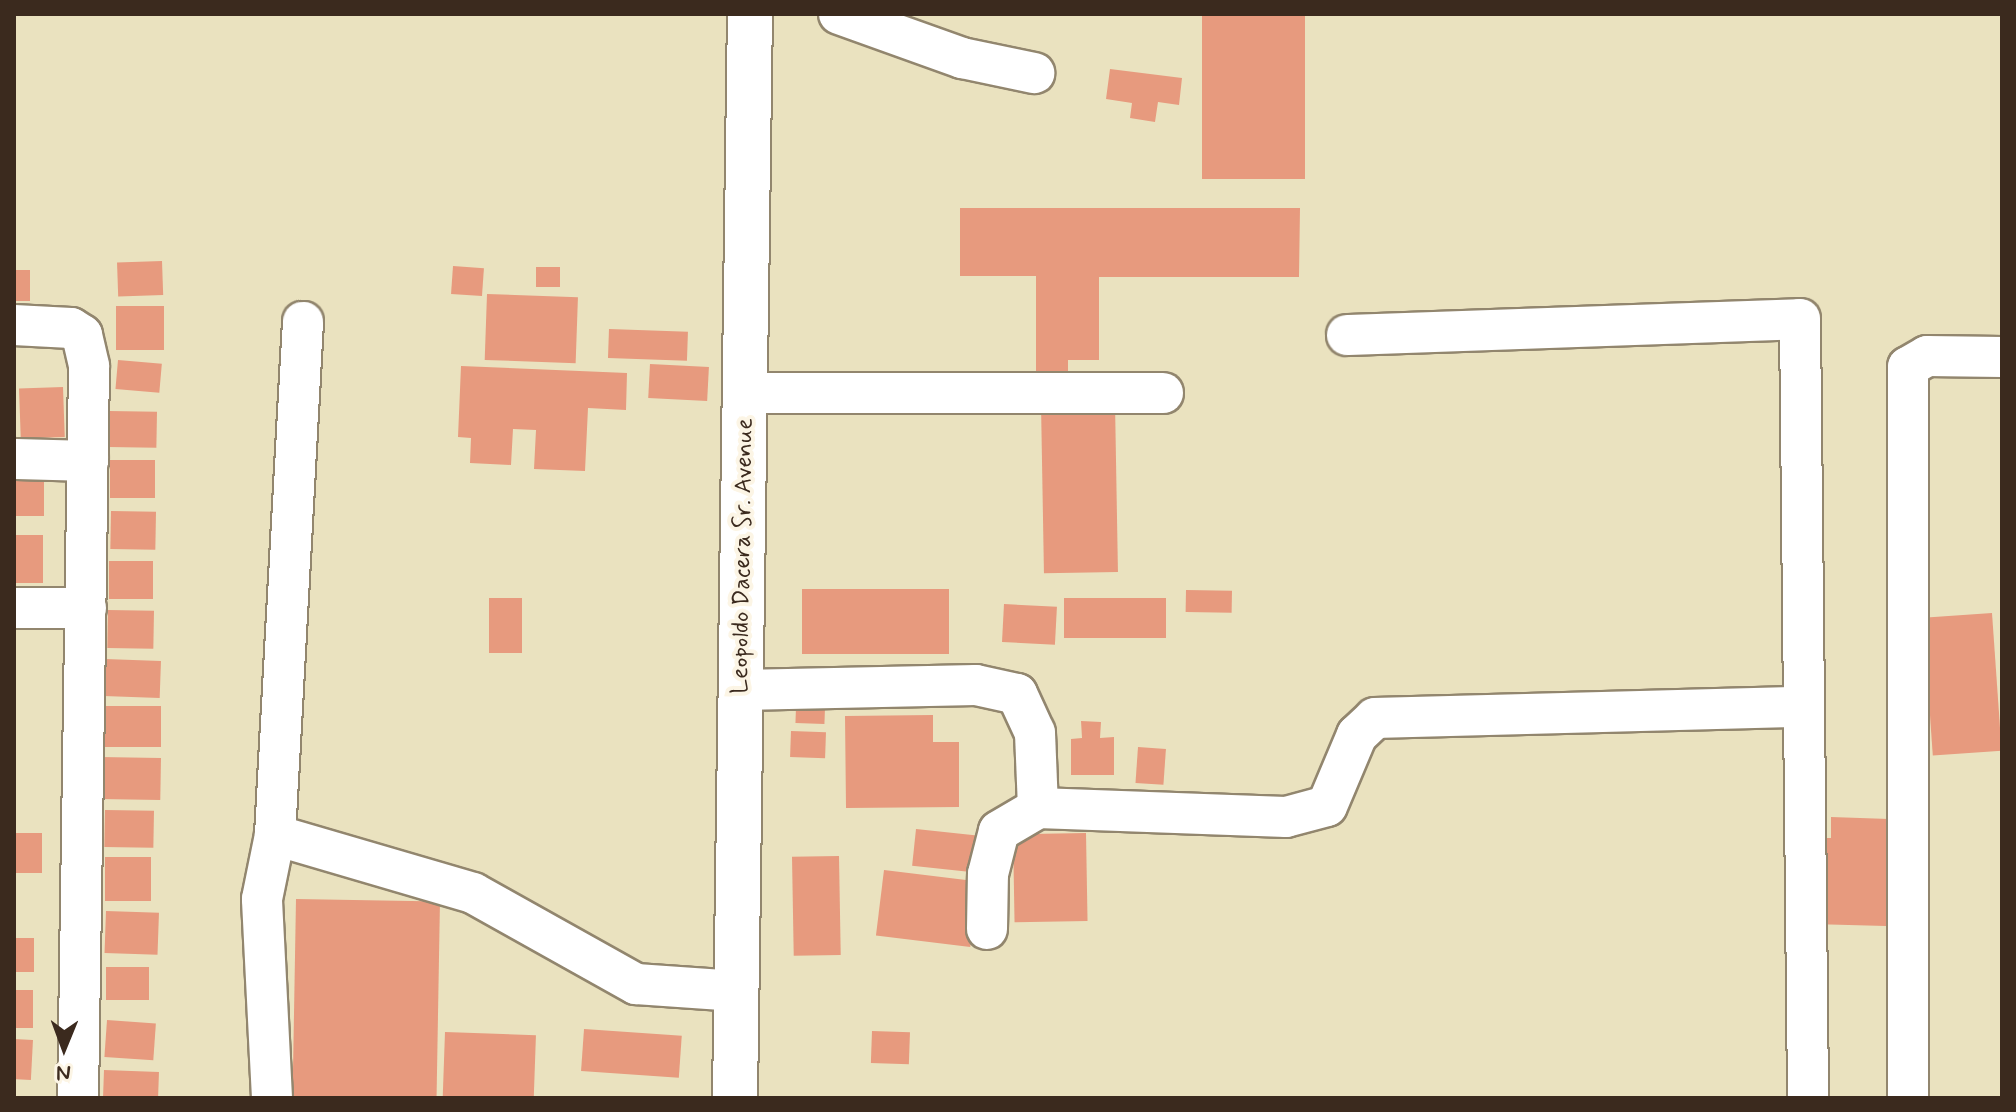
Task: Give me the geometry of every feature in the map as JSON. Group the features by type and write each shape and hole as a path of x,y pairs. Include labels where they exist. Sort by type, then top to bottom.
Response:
{"main road":[{"name":"Leopoldo Dacera Sr. Avenue","path":"735,1098 750,14"}],"street":[{"path":"839,14 962,58 1034,73"},
{"path":"1347,335 1800,319 1801,707 1808,1098"},
{"path":"272,1098 262,899 275,835 303,322"},
{"path":"14,325 82,335 89,366 78,1098"},
{"path":"1908,1098 1908,367 1927,356 2002,357"},
{"path":"745,393 1163,393"},
{"path":"14,459 88,461"},
{"path":"14,608 86,608"},
{"path":"741,690 976,685 1017,694 1035,733 1038,808"},
{"path":"987,929 988,874 999,831 1038,808 1312,815 1327,806 1357,735 1375,718 1801,707"},
{"path":"275,835 473,893 636,984 737,991"}],"building":[{"path":"1202,14 1305,14 1305,179 1202,179"},
{"path":"1110,69 1182,78 1179,105 1158,102 1155,122 1130,118 1132,103 1106,99"},
{"path":"960,208 1300,208 1299,277 1099,277 1099,360 1068,360 1068,378 1036,378 1036,276 960,276"},
{"path":"162,261 163,295 118,297 117,263"},
{"path":"453,266 484,268 482,296 451,294"},
{"path":"536,267 560,267 560,287 536,287"},
{"path":"14,270 30,270 30,301 14,301"},
{"path":"487,294 578,297 576,363 485,360"},
{"path":"116,306 164,306 164,350 116,350"},
{"path":"609,329 688,332 687,361 608,358"},
{"path":"118,360 162,364 159,393 115,389"},
{"path":"650,364 709,367 707,401 648,398"},
{"path":"461,366 627,373 626,410 588,408 585,471 534,469 536,430 513,429 511,465 470,463 471,438 458,437"},
{"path":"63,387 65,437 21,439 19,389"},
{"path":"1115,403 1118,572 1044,573 1041,404"},
{"path":"109,411 157,412 156,448 108,447"},
{"path":"110,460 155,460 155,498 110,498"},
{"path":"16,480 44,480 44,516 16,516"},
{"path":"111,511 156,512 155,550 110,549"},
{"path":"15,535 43,535 43,583 15,583"},
{"path":"109,561 153,561 153,599 109,599"},
{"path":"802,589 949,589 949,654 802,654"},
{"path":"1186,590 1232,591 1232,613 1186,612"},
{"path":"489,598 522,598 522,653 489,653"},
{"path":"1064,598 1166,598 1166,638 1064,638"},
{"path":"1004,604 1057,607 1055,645 1002,642"},
{"path":"108,610 154,611 153,649 107,648"},
{"path":"1992,613 2002,751 1933,755 1923,618"},
{"path":"105,659 161,661 160,698 104,696"},
{"path":"104,706 161,706 161,747 104,747"},
{"path":"796,707 825,708 824,724 795,723"},
{"path":"933,715 933,742 959,742 959,807 846,808 845,716"},
{"path":"1081,721 1101,722 1100,738 1114,737 1114,775 1071,775 1071,739 1082,738"},
{"path":"791,731 826,732 825,758 790,757"},
{"path":"1138,747 1166,749 1163,785 1135,783"},
{"path":"100,757 161,758 160,800 99,799"},
{"path":"105,810 154,811 153,848 104,847"},
{"path":"1831,817 1889,819 1886,926 1811,924 1813,838 1831,838"},
{"path":"916,829 982,836 978,873 912,866"},
{"path":"14,833 42,833 42,873 14,873"},
{"path":"1086,833 1088,921 1015,922 1013,834"},
{"path":"839,856 841,955 794,956 792,857"},
{"path":"105,857 151,857 151,901 105,901"},
{"path":"884,870 978,882 970,947 876,936"},
{"path":"296,899 440,902 437,1098 293,1098"},
{"path":"106,911 159,913 158,955 105,953"},
{"path":"14,938 34,938 34,972 14,972"},
{"path":"106,967 149,967 149,1000 106,1000"},
{"path":"14,990 33,990 33,1028 14,1028"},
{"path":"107,1020 156,1023 153,1060 104,1057"},
{"path":"584,1029 682,1036 679,1078 581,1071"},
{"path":"872,1031 910,1032 909,1064 871,1063"},
{"path":"445,1032 536,1035 534,1098 443,1098"},
{"path":"14,1039 33,1040 31,1080 14,1079"},
{"path":"104,1070 159,1072 158,1098 103,1098"}]}
